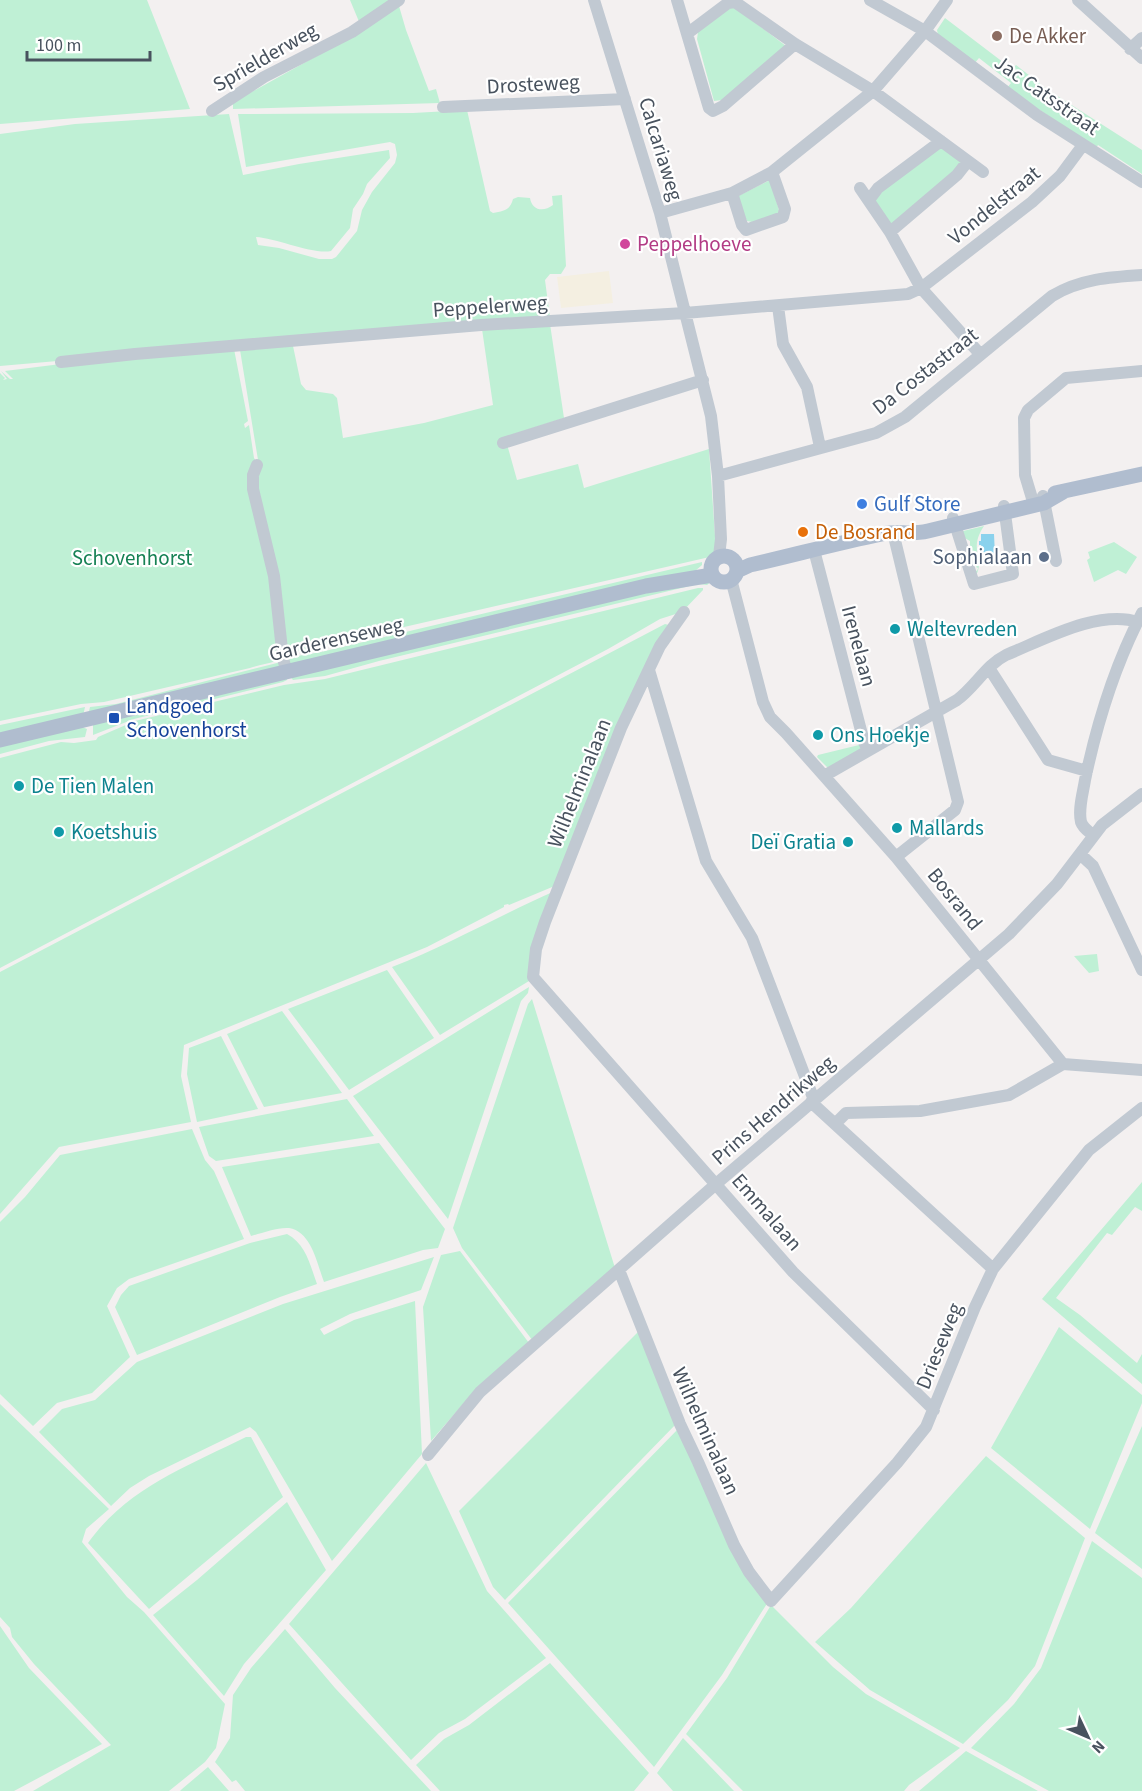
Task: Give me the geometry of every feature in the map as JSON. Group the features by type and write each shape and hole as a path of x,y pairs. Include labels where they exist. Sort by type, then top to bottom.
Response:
{"main road":[{"name":"Garderenseweg","path":"0,740 536,612 954,521 1142,474"}],"street":[{"name":"Sprielderweg","path":"212,111 264,77 352,32 399,0"},
{"path":"677,0 709,108 713,111 723,106 795,44"},
{"name":"Jac Catsstraat","path":"870,0 925,31 1037,116 1142,182"},
{"path":"660,213 732,194 772,172 873,91 925,31 947,0"},
{"path":"1078,0 1142,58"},
{"name":"Calcariaweg","path":"598,2 660,213 703,380 715,438 721,539 728,569"},
{"path":"688,33 728,3 735,2 795,44 873,91 983,172"},
{"path":"1130,49 1142,38"},
{"name":"Drosteweg","path":"443,108 626,99"},
{"path":"870,200 878,188 941,141"},
{"name":"Vondelstraat","path":"921,288 1039,195 1060,176 1083,145"},
{"path":"890,232 957,175 968,161"},
{"path":"732,194 742,225 746,230 783,217 785,209 772,172"},
{"path":"860,188 890,232 921,288 980,354"},
{"name":"Da Costastraat","path":"718,476 876,433 892,426 1066,287 1101,278 1142,275"},
{"name":"Peppelerweg","path":"61,362 481,325 778,306 908,294 921,288"},
{"path":"778,306 783,344 807,387 820,447"},
{"path":"1056,561 1038,501 1025,475 1024,418 1028,410 1066,378 1142,371"},
{"path":"503,443 703,380"},
{"path":"256,465 252,489 274,576 283,659 287,672"},
{"path":"954,521 974,584 1013,574 1005,509"},
{"path":"896,857 955,810 958,802 898,532"},
{"name":"Irenelaan","path":"814,550 868,750"},
{"name":"Bosrand","path":"728,569 763,702 770,717 896,857 1063,1064"},
{"name":"Wilhelminalaan","path":"533,977 536,949 545,922 621,728 660,646 684,612"},
{"path":"824,776 966,693 996,660 1096,620 1140,618 1115,673 1087,771 1080,806 1081,820 1082,825 1093,835"},
{"path":"989,668 1048,760 1087,771"},
{"path":"649,670 706,861 752,938 813,1101 835,1124 993,1269"},
{"name":"Prins Hendrikweg","path":"428,1455 480,1392 716,1184 1009,934 1049,892 1093,835 1142,794"},
{"path":"1080,854 1093,866 1142,970"},
{"path":"1129,943 1142,937"},
{"name":"Emmalaan","path":"533,977 793,1272 934,1410"},
{"path":"835,1124 846,1113 920,1111 1009,1095 1063,1064 1142,1070"},
{"name":"Drieseweg","path":"771,1601 897,1463 926,1427 993,1269 1089,1150 1142,1108"},
{"name":"Wilhelminalaan","path":"619,1270 680,1424 734,1545 749,1572 771,1601"}],"green space":[{"path":"0,0 147,0 190,109 0,124"},
{"path":"350,0 394,0 360,24"},
{"path":"399,6 429,91 436,89 440,103 233,109 233,103 239,99 331,48"},
{"path":"729,8 736,8 786,46 722,100 714,101 697,39 698,32"},
{"path":"945,18 1012,69 1016,65 1048,90 1142,150 1142,174 1098,145 1096,148 1007,88 1011,83 979,58 974,64 938,35 937,30"},
{"path":"467,110 490,211 493,213 506,210 513,199 518,197 530,198 533,206 546,209 553,205 552,196 562,195 566,266 561,274 550,274 545,280 550,318 0,366 0,134 75,124 229,114 243,175 389,150 390,158 367,184 353,209 350,228 331,251 315,251 256,237 258,245 319,259 332,259 357,231 362,210 372,192 395,163 397,155 395,144 390,142 246,167 238,114 413,113"},
{"path":"941,146 962,161 953,172 890,226 874,200 881,191"},
{"path":"770,180 779,210 778,215 752,222 747,221 736,197"},
{"name":"Schovenhorst","path":"550,324 564,418 505,437 517,480 578,464 584,488 709,449 716,550 714,556 287,654 276,661 250,668 104,702 81,704 0,721 0,373 5,378 3,380 7,379 1,371 13,379 5,371 234,349 248,421 244,424 245,428 249,425 254,458 259,466 240,350 293,346 301,384 306,390 333,394 337,398 343,438 424,423 493,405 482,329"},
{"path":"984,526 977,541 979,565 976,575 975,570 977,571 978,568 976,560 972,558 974,555 970,549 970,541 961,536 959,532"},
{"path":"1114,542 1137,557 1126,574 1118,570 1094,582 1087,560 1090,558 1088,552"},
{"path":"702,562 702,565 695,571 291,667 286,658 321,652"},
{"path":"713,580 707,585 698,584 325,676 293,680 289,675 606,601"},
{"path":"703,588 703,590 682,612 660,619 608,649 0,968 0,758 61,742 96,740 98,737 135,721 284,685 325,679"},
{"path":"665,624 669,625 557,885 504,905 427,947 184,1045 181,1076 191,1122 59,1147 0,1214 0,972"},
{"path":"281,662 279,670 88,715 90,707 116,704"},
{"path":"287,676 287,680 283,682 134,719 93,735 93,723"},
{"path":"85,707 83,716 0,736 0,725"},
{"path":"82,727 87,729 85,737 49,741 0,754 0,744"},
{"path":"859,745 861,749 829,769 817,757 818,755"},
{"path":"555,891 529,981 440,1035 392,967"},
{"path":"1097,954 1099,971 1089,973 1074,956"},
{"path":"387,970 434,1038 349,1090 288,1009"},
{"path":"529,987 528,993 521,1001 448,1219 353,1096"},
{"path":"532,999 615,1268 533,1341 462,1248 453,1228 528,1004"},
{"path":"282,1011 342,1093 264,1107 227,1034"},
{"path":"221,1036 258,1109 197,1122 187,1074 189,1048"},
{"path":"347,1099 374,1136 216,1161 209,1156 199,1127"},
{"path":"192,1129 205,1160 214,1171 244,1239 129,1279 117,1288 107,1306 130,1357 92,1393 57,1403 33,1426 0,1394 0,1222 25,1197 60,1155"},
{"path":"379,1143 445,1229 438,1248 423,1250 324,1282 308,1242 297,1231 280,1228 251,1236 222,1167"},
{"path":"1142,1182 1142,1211 1135,1207 1112,1235 1107,1233 1056,1298 1137,1363 1142,1354 1142,1384 1042,1299"},
{"path":"287,1234 303,1249 317,1284 137,1355 115,1307 129,1286 250,1243"},
{"path":"460,1251 529,1343 476,1389 431,1441 423,1307 441,1255"},
{"path":"434,1257 421,1290 350,1314 320,1329 324,1335 354,1320 415,1301 422,1454 332,1561 256,1432 250,1427 149,1476 130,1488 111,1506 39,1432 62,1409 95,1400 137,1362 283,1304"},
{"path":"1059,1327 1142,1395 1142,1403 1090,1529 991,1448"},
{"path":"639,1331 676,1424 505,1600 493,1587 459,1511"},
{"path":"0,1404 109,1509 86,1529 82,1542 127,1597 144,1612 225,1704 216,1748 205,1762 169,1791 33,1791 111,1745 34,1664 12,1637 10,1628 0,1617"},
{"path":"1142,1426 1142,1569 1095,1533"},
{"path":"679,1428 768,1602 722,1675 654,1767 508,1603"},
{"path":"246,1437 251,1437 283,1497 149,1609 88,1543 121,1507 140,1493 160,1480"},
{"path":"986,1456 1085,1538 1035,1666 1008,1700 963,1744 870,1690 815,1642 851,1608"},
{"path":"426,1463 487,1591 546,1658 465,1719 439,1733 411,1760 289,1624"},
{"path":"287,1502 326,1570 244,1664 224,1696 153,1615"},
{"path":"1092,1541 1142,1578 1142,1791 1049,1791 971,1748 1014,1704 1041,1668"},
{"path":"771,1605 833,1667 866,1694 960,1748 904,1791 743,1791 686,1734 727,1678"},
{"path":"0,1626 29,1668 102,1744 14,1791 0,1791"},
{"path":"285,1629 335,1688 431,1791 245,1791 236,1780 232,1782 215,1762 230,1738 233,1695 251,1668"},
{"path":"550,1663 649,1773 634,1791 440,1791 416,1765 444,1739 469,1725"},
{"path":"683,1738 734,1791 673,1791 657,1773"},
{"path":"966,1751 1038,1791 919,1791"},
{"path":"208,1767 229,1791 180,1791 182,1789"}],"sand":[{"path":"609,271 613,303 561,308 557,277"}],"water":[{"path":"981,534 994,534 995,556 982,557 981,545 979,545"}],"place":[{"name":"De Akker","path":"997,36"},
{"name":"Peppelhoeve","path":"625,244"},
{"name":"Gulf Store","path":"862,504"},
{"name":"De Bosrand","path":"803,532"},
{"name":"Sophialaan","path":"1044,557"},
{"name":"Weltevreden","path":"895,629"},
{"name":"Landgoed Schovenhorst","path":"114,718"},
{"name":"Ons Hoekje","path":"818,735"},
{"name":"De Tien Malen","path":"19,786"},
{"name":"Mallards","path":"897,828"},
{"name":"Koetshuis","path":"59,832"},
{"name":"Deï Gratia","path":"848,842"}]}
